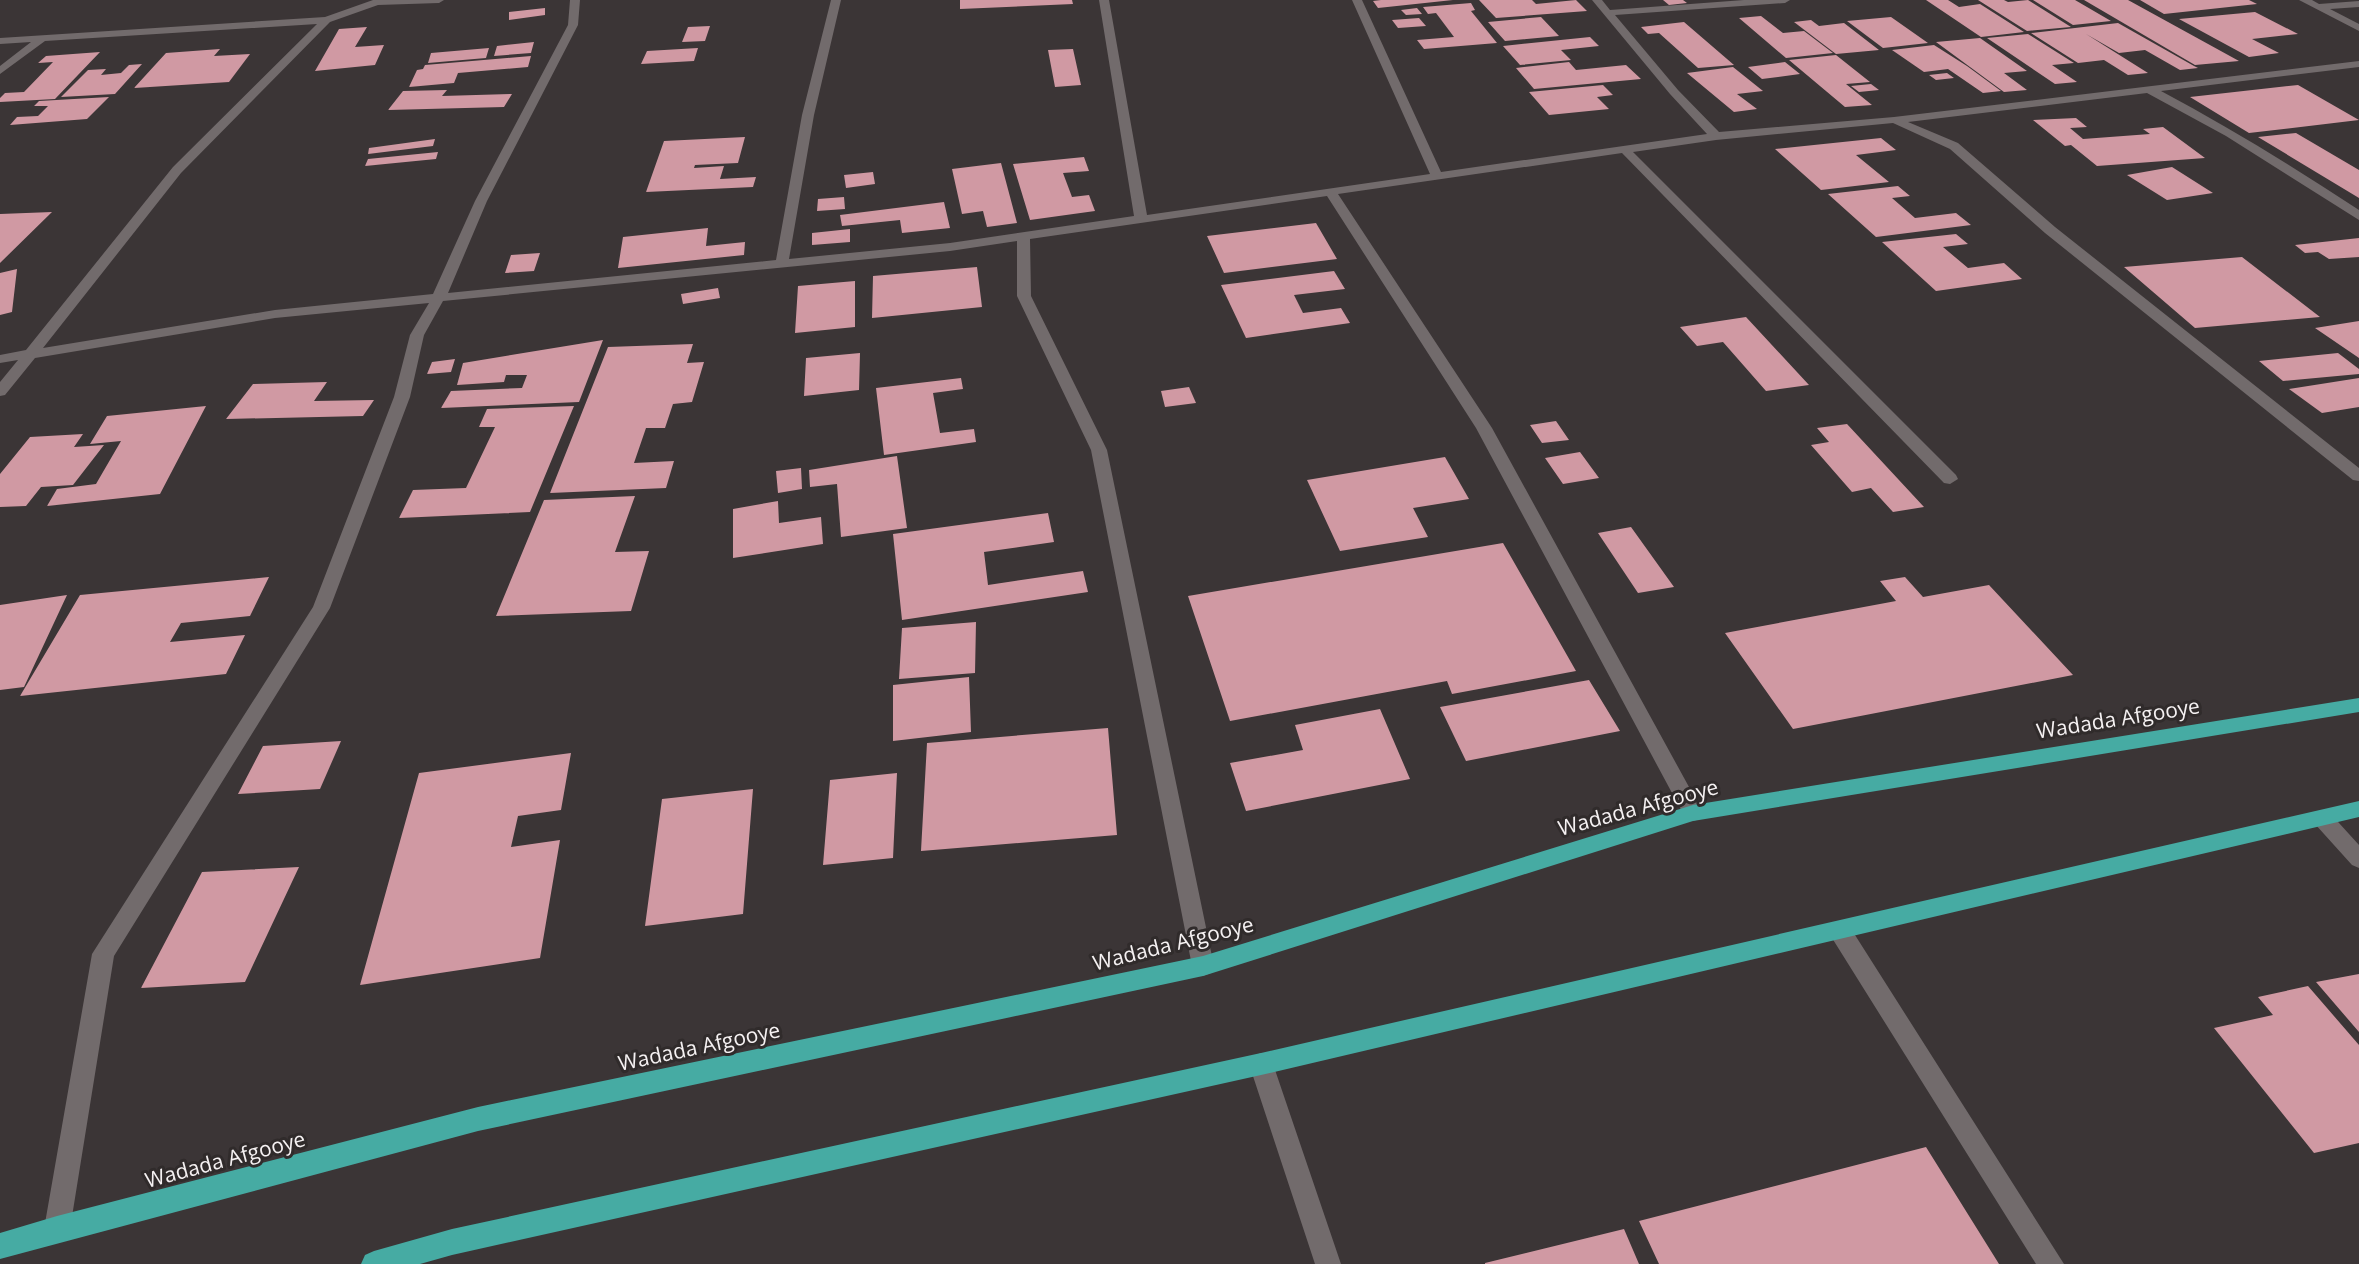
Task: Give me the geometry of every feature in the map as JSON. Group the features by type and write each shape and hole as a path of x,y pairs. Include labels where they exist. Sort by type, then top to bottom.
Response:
{"highway":[{"name":"Wadada Afgooye","path":"0,1246 478,1119 1203,966 1693,813 2359,705"},
{"path":"374,1264 452,1242 1261,1064 2359,809"}],"street":[{"path":"0,41 326,20 373,1 439,0"},
{"path":"57,1229 103,954 321,608 402,397 417,334 439,297 481,201 573,25 575,0"},
{"path":"782,263 808,116 836,0"},
{"path":"1104,0 1141,219"},
{"path":"1357,0 1437,177"},
{"path":"1597,0 1674,92 1716,136"},
{"path":"1606,13 1785,0"},
{"path":"2304,0 2359,28"},
{"path":"2318,7 2359,3"},
{"path":"0,392 177,170 326,20"},
{"path":"0,71 43,38"},
{"path":"0,359 275,314 950,246 1716,136 1894,120 2359,64"},
{"path":"2150,90 2201,116 2306,180 2359,216"},
{"path":"1894,120 1954,146 2050,230 2359,476"},
{"path":"1624,149 1950,478"},
{"path":"1331,193 1484,428 1693,813"},
{"path":"1024,236 1024,296 1099,450 1203,966"},
{"path":"2322,818 2359,859"},
{"path":"1840,931 2051,1264"},
{"path":"1261,1064 1328,1264"}],"building":[{"path":"960,0 1072,0 1073,4 960,9"},
{"path":"1381,0 1453,0 1378,8 1373,1"},
{"path":"1479,0 1532,0 1536,4 1576,0 1587,11 1496,18"},
{"path":"1663,0 1683,0 1687,3 1669,5"},
{"path":"1926,0 1948,0 1959,7 1980,4 2024,32 1981,37"},
{"path":"1978,0 2008,2 2028,0 2071,27 2027,31"},
{"path":"2033,0 2075,0 2111,21 2073,25"},
{"path":"2084,0 2128,0 2239,61 2195,65"},
{"path":"2140,0 2249,0 2257,4 2164,14"},
{"path":"1471,3 1475,10 1471,11 1497,43 1424,49 1417,40 1454,37 1436,13 1428,14 1423,7"},
{"path":"545,8 545,15 509,20 509,12"},
{"path":"1417,8 1422,14 1406,15 1401,10"},
{"path":"2255,12 2298,34 2252,39 2279,53 2249,57 2179,19"},
{"path":"1761,16 1783,33 1804,31 1833,53 1786,58 1739,18"},
{"path":"1541,17 1559,36 1505,41 1488,22"},
{"path":"1891,17 1928,43 1883,48 1847,21"},
{"path":"1419,18 1426,26 1398,28 1392,20"},
{"path":"1811,20 1819,26 1844,23 1879,50 1836,54 1794,22"},
{"path":"1684,22 1734,65 1698,68 1659,33 1648,34 1641,27"},
{"path":"2118,23 2198,68 2180,70 2145,50 2119,53 2086,34 2148,73 2128,75 2104,60 2078,63 2031,33"},
{"path":"710,26 705,41 682,42 688,27"},
{"path":"367,27 355,47 384,45 375,65 315,71 339,29"},
{"path":"2028,34 2074,63 2052,65 2077,82 2055,84 1987,38"},
{"path":"1590,37 1599,46 1561,50 1571,60 1520,65 1503,46"},
{"path":"1980,38 2027,71 2004,73 2027,90 2004,92 1936,42"},
{"path":"534,42 531,53 494,56 497,46"},
{"path":"1934,45 2001,91 1983,93 1948,69 1924,72 1892,50"},
{"path":"489,48 486,58 428,63 431,53"},
{"path":"698,48 694,61 641,64 647,51"},
{"path":"220,49 214,56 250,54 229,82 134,88 166,53"},
{"path":"1073,49 1081,85 1055,87 1048,50"},
{"path":"100,52 55,99 0,102 0,98 5,93 24,92 53,62 38,63 46,56"},
{"path":"1836,55 1870,82 1846,84 1872,105 1845,107 1789,60"},
{"path":"531,56 528,67 458,73 454,83 409,87 417,70 423,69 425,65"},
{"path":"1569,62 1576,70 1626,65 1641,79 1534,89 1516,68"},
{"path":"1785,62 1800,74 1762,79 1748,67"},
{"path":"142,64 115,94 61,97 88,70 106,69 101,75 121,73 129,65"},
{"path":"1733,67 1763,91 1737,94 1757,109 1734,112 1687,73"},
{"path":"1947,73 1954,78 1936,80 1929,75"},
{"path":"1871,84 1879,90 1859,92 1851,86"},
{"path":"1603,85 1613,95 1597,97 1609,109 1549,115 1529,92"},
{"path":"2298,85 2359,120 2249,133 2190,97"},
{"path":"447,90 442,96 512,94 504,107 388,110 403,91"},
{"path":"109,97 87,119 10,125 17,117 38,116 48,106 34,106 39,101"},
{"path":"2076,118 2087,127 2070,128 2083,139 2150,134 2143,129 2163,127 2205,158 2097,166 2071,145 2065,146 2033,120"},
{"path":"2296,133 2359,170 2359,198 2258,137"},
{"path":"745,137 738,163 695,165 694,168 724,166 720,179 756,177 753,187 646,192 664,141"},
{"path":"1881,138 1896,150 1856,155 1889,182 1821,190 1775,149"},
{"path":"435,139 433,146 368,154 369,148"},
{"path":"438,152 436,159 365,166 368,159"},
{"path":"1084,157 1089,171 1063,173 1072,197 1089,195 1095,211 1030,220 1013,164"},
{"path":"1001,163 1017,223 987,227 983,211 962,214 952,169"},
{"path":"2172,167 2213,193 2167,200 2127,175"},
{"path":"873,172 875,184 846,188 844,175"},
{"path":"1898,186 1910,196 1892,198 1915,218 1956,213 1971,225 1876,237 1828,194"},
{"path":"844,197 845,209 817,211 818,199"},
{"path":"944,202 950,228 902,233 900,220 842,226 840,215"},
{"path":"52,212 0,263 0,214"},
{"path":"1316,223 1337,259 1224,273 1207,236"},
{"path":"708,228 706,246 745,242 744,255 618,268 623,237"},
{"path":"850,229 850,242 812,245 812,233"},
{"path":"1956,234 1968,244 1943,247 1968,268 2004,263 2022,279 1936,291 1882,242"},
{"path":"2359,238 2359,257 2329,259 2318,252 2305,253 2295,245"},
{"path":"540,253 534,271 505,273 511,255"},
{"path":"2242,257 2320,317 2195,328 2124,267"},
{"path":"977,267 982,307 872,318 873,276"},
{"path":"17,269 12,312 0,315 0,273"},
{"path":"1334,271 1345,289 1294,295 1303,313 1341,308 1350,323 1246,338 1221,285"},
{"path":"855,281 855,327 795,333 798,286"},
{"path":"718,288 720,298 683,304 681,294"},
{"path":"1746,317 1809,385 1766,391 1723,342 1697,346 1680,327"},
{"path":"2359,321 2359,358 2315,328"},
{"path":"603,340 579,402 441,408 451,391 522,388 527,375 506,375 504,382 457,385 463,363"},
{"path":"693,344 687,363 704,362 692,402 673,404 665,428 646,428 634,463 674,461 666,488 550,493 608,347"},
{"path":"860,353 859,390 804,396 806,358"},
{"path":"2338,353 2359,369 2359,374 2283,381 2259,361"},
{"path":"455,359 451,372 427,374 432,362"},
{"path":"961,378 963,389 933,393 940,433 974,429 976,442 884,455 876,388"},
{"path":"2359,378 2359,407 2322,413 2289,389"},
{"path":"327,382 314,401 374,400 363,416 226,419 253,384"},
{"path":"1189,387 1196,403 1165,407 1161,391"},
{"path":"206,406 160,494 47,506 57,489 96,484 121,441 90,444 107,416"},
{"path":"574,406 530,512 399,518 413,490 466,488 495,427 479,427 487,409"},
{"path":"1556,421 1569,440 1542,443 1530,425"},
{"path":"1847,424 1924,507 1893,512 1871,488 1852,492 1811,445 1829,442 1817,428"},
{"path":"83,434 74,447 104,445 73,485 41,487 26,506 0,507 0,474 30,437"},
{"path":"1580,452 1599,478 1563,484 1545,458"},
{"path":"897,456 907,528 841,537 837,484 810,487 809,470"},
{"path":"1445,457 1469,499 1413,508 1428,537 1340,551 1307,480"},
{"path":"801,468 802,489 778,493 776,471"},
{"path":"635,496 615,552 649,551 631,611 496,616 544,500"},
{"path":"778,501 779,523 821,517 823,544 733,558 733,509"},
{"path":"1048,513 1054,542 984,552 988,585 1083,571 1088,592 902,620 893,534"},
{"path":"1631,527 1674,587 1638,593 1598,533"},
{"path":"1503,543 1576,671 1452,694 1447,681 1230,721 1188,596"},
{"path":"269,577 250,616 181,623 170,642 245,635 226,674 20,696 80,595"},
{"path":"1905,577 1923,597 1989,585 2073,675 1793,729 1725,633 1896,601 1880,581"},
{"path":"67,595 24,687 0,690 0,605"},
{"path":"976,622 975,673 899,679 902,628"},
{"path":"969,677 971,732 893,741 893,685"},
{"path":"1589,680 1620,731 1466,761 1440,707"},
{"path":"1380,709 1410,779 1246,811 1230,763 1303,750 1295,725"},
{"path":"1108,728 1117,835 921,851 927,743"},
{"path":"341,741 320,789 238,794 263,746"},
{"path":"571,753 561,810 518,816 511,847 560,840 540,958 360,985 419,773"},
{"path":"897,773 893,858 823,865 830,780"},
{"path":"753,789 743,914 645,926 662,799"},
{"path":"299,867 245,982 141,988 202,872"},
{"path":"2359,974 2359,1032 2316,982"},
{"path":"2308,986 2359,1045 2359,1143 2314,1153 2214,1028 2273,1015 2258,997"},
{"path":"1926,1147 1999,1264 1659,1264 1639,1221"},
{"path":"1624,1229 1639,1264 1485,1264 1485,1263"}]}
